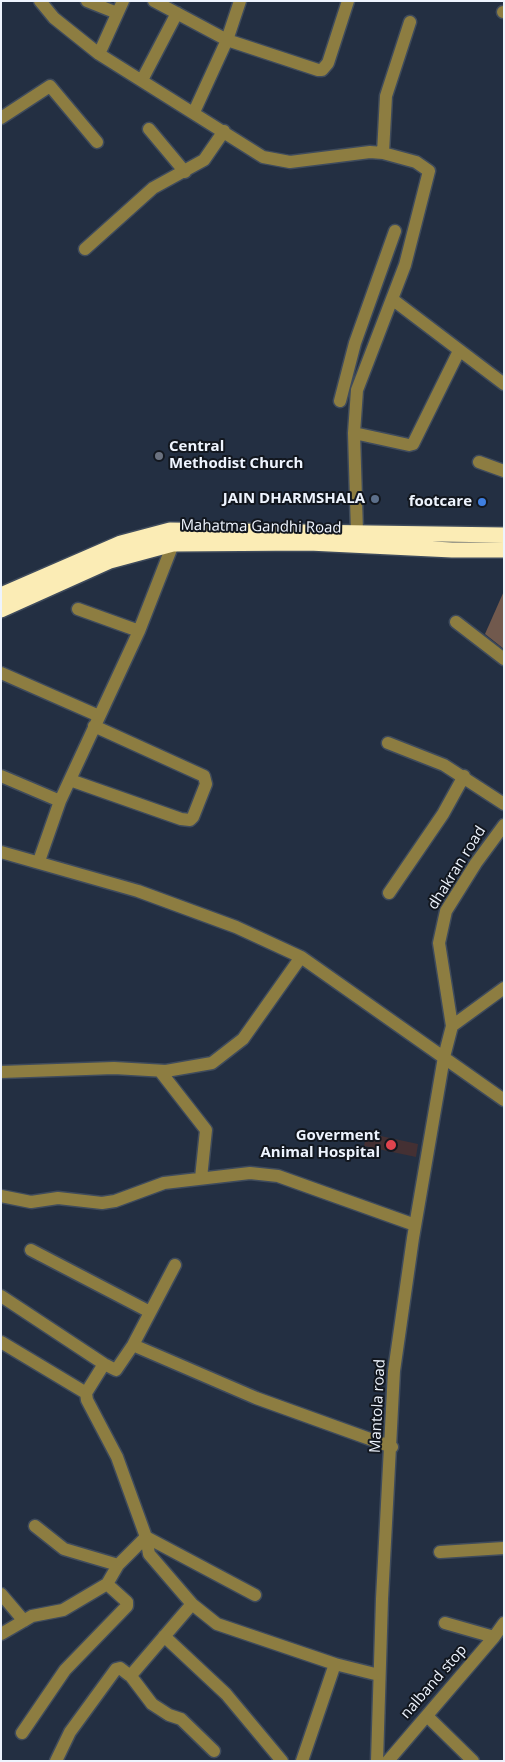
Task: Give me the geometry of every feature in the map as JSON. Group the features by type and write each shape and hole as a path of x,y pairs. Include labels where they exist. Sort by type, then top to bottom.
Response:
{"highway":[{"name":"Mahatma Gandhi Road","path":"1,595 121,543 170,530 504,535"},
{"name":"Mahatma Gandhi Road","path":"1,610 110,561 173,544 309,543 452,550 504,550"}],"street":[{"path":"40,1 54,18 99,54 263,156 281,162 370,152 383,153 420,163 430,172 405,265 392,299 370,329 340,401"},
{"path":"87,1 120,7 99,54"},
{"path":"154,1 227,40 322,70 328,63 348,1"},
{"path":"194,112 227,40 240,1"},
{"path":"142,80 176,13"},
{"path":"383,153 386,96 410,22"},
{"path":"1,118 50,86 97,142"},
{"path":"149,129 184,172"},
{"path":"85,249 153,188 207,158 224,131"},
{"path":"357,532 354,433 357,390 370,329 395,231"},
{"path":"392,299 504,384"},
{"path":"354,433 409,445 413,444 459,350"},
{"path":"479,462 504,471"},
{"path":"39,861 60,802 139,631 173,544"},
{"path":"78,609 139,631"},
{"path":"456,622 504,659"},
{"path":"1,673 204,776 206,784 193,817 186,821 70,780"},
{"path":"388,743 444,764 504,804"},
{"path":"1,776 60,802"},
{"path":"389,893 443,814 464,776"},
{"name":"dhakran road","path":"451,1022 438,943 442,923 446,911 471,871 504,825"},
{"path":"1,852 39,861 147,894 236,927 301,957 504,1100"},
{"path":"1,1072 114,1068 172,1071 212,1063 238,1043 301,957"},
{"path":"451,1022 504,988"},
{"name":"Mantola road","path":"377,1761 394,1372 415,1225 451,1022"},
{"path":"160,1071 206,1130 201,1178"},
{"path":"1,1210 4,1198 31,1202 58,1198 102,1203 115,1201 164,1183 250,1173 278,1176 415,1225"},
{"path":"31,1250 150,1312"},
{"path":"1,1296 116,1370 133,1345 175,1266"},
{"path":"1,1342 86,1394 91,1409 117,1457 146,1537 152,1560 192,1604 217,1624 335,1664 380,1675"},
{"path":"133,1345 256,1398 392,1447"},
{"path":"86,1394 104,1364"},
{"path":"35,1526 64,1549 118,1565"},
{"path":"1,1634 32,1616 63,1610 107,1584 118,1565 146,1537"},
{"path":"146,1537 255,1595"},
{"path":"440,1552 504,1548"},
{"path":"22,1733 65,1670 127,1606 127,1602 107,1584"},
{"path":"1,1594 24,1621"},
{"path":"130,1675 192,1604"},
{"path":"445,1623 494,1637"},
{"name":"nalband stop","path":"388,1761 504,1623"},
{"path":"164,1636 226,1694 282,1761"},
{"path":"302,1761 335,1664"},
{"path":"56,1761 70,1732 116,1669 120,1668 130,1675 152,1704 181,1720 214,1751"},
{"path":"427,1716 473,1761"}],"shaded area":[{"name":"Goverment Animal Hospital","path":"367,1133 418,1144 416,1157 364,1146"}],"building":[{"path":"504,591 504,649 485,634"}],"place":[{"name":"Central Methodist Church","path":"159,456"},
{"name":"JAIN DHARMSHALA","path":"375,499"},
{"name":"footcare","path":"482,502"},
{"name":"Goverment Animal Hospital","path":"391,1145"}]}
